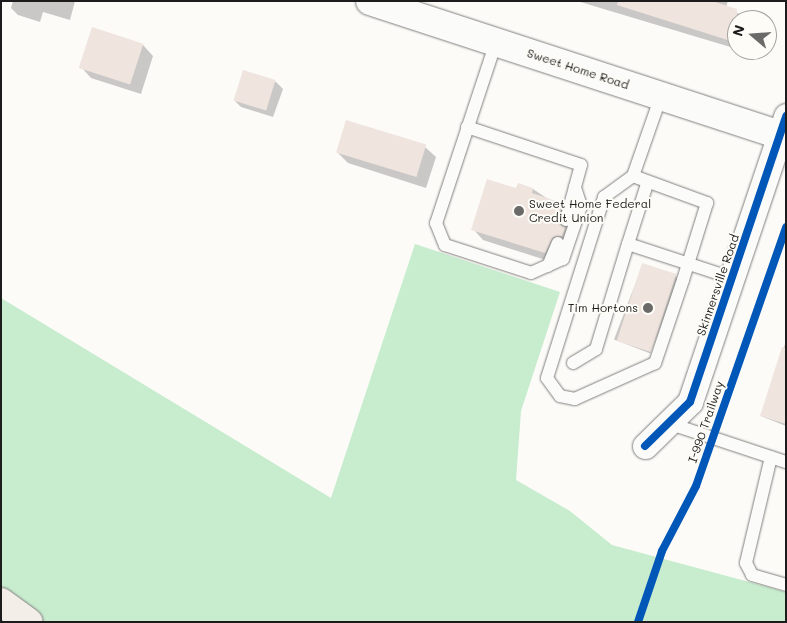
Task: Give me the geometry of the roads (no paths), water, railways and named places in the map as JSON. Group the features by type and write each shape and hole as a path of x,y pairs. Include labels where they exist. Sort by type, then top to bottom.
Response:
{"highway":[{"path":"1,602 29,622"}],"main road":[{"name":"Sweet Home Road","path":"373,2 661,96 784,129"}],"street":[{"name":"Skinnersville Road","path":"645,446 690,402 784,129"}],"lane":[{"path":"496,42 436,224 445,245 531,273 548,266 563,259 581,206 576,187"},
{"path":"633,176 647,184 707,203 684,280 655,363 575,400 560,396 547,378 604,197 633,176 661,96"},
{"path":"467,127 581,166 566,220"},
{"path":"573,363 596,349 647,184"},
{"path":"548,266 558,243"},
{"path":"628,244 732,278"},
{"path":"668,423 786,462"},
{"path":"771,457 746,563 752,575 786,585"}],"place":[{"name":"Sweet Home Federal Credit Union","path":"519,211"},
{"name":"Tim Hortons","path":"648,308"}]}
